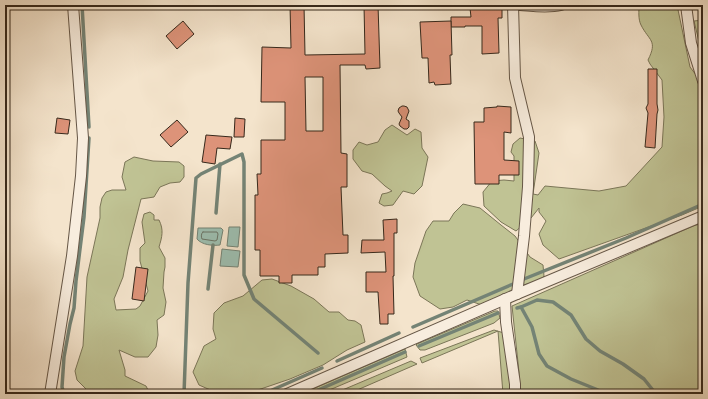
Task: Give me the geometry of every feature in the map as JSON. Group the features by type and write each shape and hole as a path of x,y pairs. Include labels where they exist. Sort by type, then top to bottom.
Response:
{"street":[{"path":"50,394 72,256 81,176 83,138 74,5"},
{"path":"513,5 515,78 529,137 528,194 517,294"},
{"path":"520,5 561,5"},
{"path":"686,5 691,43 703,81"},
{"path":"287,394 505,299 703,216"},
{"path":"505,299 506,322 515,384 515,394"}],"green space":[{"path":"639,5 677,5 690,67 696,75 703,92 703,206 559,259 543,245 539,234 546,221 539,212 539,208 531,218 516,231 501,222 484,206 483,192 492,181 514,181 514,156 511,152 513,144 520,138 535,141 539,153 533,194 538,195 545,186 599,191 626,186 662,147 664,117 662,80 648,60 651,53 652,44 640,23"},
{"path":"703,20 703,58 694,21"},
{"path":"392,125 407,135 415,129 421,132 422,148 428,157 422,186 414,194 403,191 393,205 384,206 379,203 382,194 392,191 372,174 362,171 353,159 353,150 359,142 367,145 378,142 385,130"},
{"path":"134,157 153,161 179,162 184,166 184,177 180,182 170,183 160,187 154,197 141,199 123,277 114,299 116,310 136,309 140,306 148,291 140,261 140,248 145,243 142,222 144,214 150,212 154,215 154,220 159,220 162,230 162,237 159,247 165,258 163,288 166,302 164,315 157,320 158,335 156,347 148,357 135,357 119,350 125,370 125,376 146,386 150,394 91,394 77,380 75,371 83,346 87,277 100,218 102,198 106,192 112,190 126,190 122,177 125,162"},
{"path":"463,204 480,208 515,236 530,257 543,265 544,276 540,281 523,285 482,305 467,300 453,307 440,309 420,296 413,277 415,263 426,231 433,221 449,221 454,213"},
{"path":"703,223 703,394 520,394 512,306 693,226"},
{"path":"272,279 291,286 314,299 329,312 339,312 348,320 355,321 361,325 365,342 347,350 323,365 290,379 246,394 216,394 215,392 199,385 193,372 204,346 216,339 213,329 214,313 224,303 243,296 262,280"},
{"path":"498,311 500,318 494,323 425,350 420,350 416,345 417,344"},
{"path":"494,330 498,331 422,363 420,358"},
{"path":"498,331 504,333 511,394 503,394"},
{"path":"405,349 407,357 320,394 301,394"},
{"path":"411,361 417,364 348,394 333,394"}],"water":[{"path":"229,227 240,227 238,247 227,246"},
{"path":"198,228 221,228 223,230 220,245 208,245 199,241 197,239"},
{"path":"222,249 240,251 238,267 220,266"}],"building":[{"path":"290,5 304,5 305,55 365,54 364,5 378,5 380,68 366,69 365,65 340,65 341,153 347,154 347,187 341,187 343,235 348,235 348,253 325,254 325,267 318,267 318,275 292,275 292,283 279,283 279,276 260,276 260,250 255,250 255,195 258,195 257,174 261,174 261,140 285,140 285,102 261,102 262,47 291,48","holes":["305,77 323,77 323,131 306,131"]},
{"path":"502,7 502,18 498,18 499,53 482,54 482,26 451,27 451,17 471,17 470,8"},
{"path":"183,21 194,34 177,49 166,36"},
{"path":"451,21 451,84 435,85 434,82 429,83 428,58 422,58 420,22"},
{"path":"648,69 657,69 658,110 655,148 645,147 648,113 646,108 648,104"},
{"path":"402,106 407,107 409,111 406,119 409,121 409,127 407,129 404,129 399,124 402,117 398,111"},
{"path":"497,106 511,107 511,133 504,132 504,160 519,161 519,175 499,175 499,184 475,184 474,122 484,122 484,108"},
{"path":"57,118 70,120 68,134 55,133"},
{"path":"235,118 245,119 244,137 234,137"},
{"path":"177,120 188,132 171,147 160,135"},
{"path":"206,135 232,137 230,149 217,148 215,164 202,162"},
{"path":"397,219 397,233 394,233 394,314 388,314 388,324 380,324 378,292 366,292 366,272 386,272 385,252 361,253 362,240 384,240 383,220"},
{"path":"136,267 148,269 144,301 132,299"}],"waterway":[{"path":"82,5 89,127"},
{"path":"64,394 62,387 64,357 74,308 84,217 89,138"},
{"path":"184,394 188,283 196,178 201,174 242,154 244,162 244,275 254,299 318,353"},
{"path":"216,213 220,164"},
{"path":"524,279 626,238 703,204"},
{"path":"208,289 213,245"},
{"path":"413,327 513,284"},
{"path":"517,308 537,300 553,302 571,315 586,339 600,351 623,364 644,379 656,394"},
{"path":"521,307 532,327 539,354 547,366 571,379 608,394"},
{"path":"419,346 498,313"},
{"path":"337,361 399,333"},
{"path":"309,394 405,352"},
{"path":"263,394 322,368"}]}
